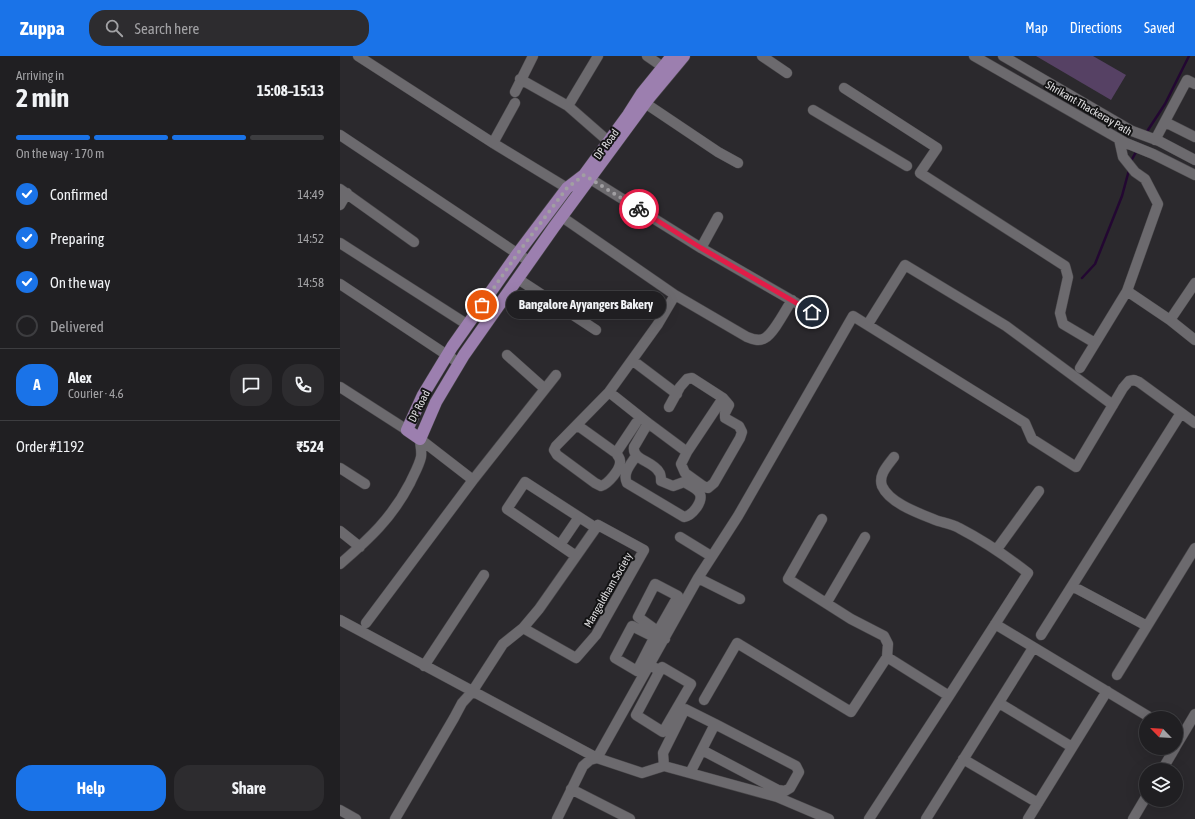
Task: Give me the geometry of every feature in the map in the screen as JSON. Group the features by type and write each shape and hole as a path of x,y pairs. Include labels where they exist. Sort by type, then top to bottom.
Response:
{"main road":[{"name":"DP Road","path":"407,430 424,395 447,355 518,253 567,188 587,177 642,101 642,93 672,56"},
{"name":"DP Road","path":"420,439 436,402 459,363 565,212 608,141 642,101 684,56"},
{"path":"407,430 420,439"}],"street":[{"path":"358,56 493,143 567,188"},
{"path":"515,92 520,79 533,56"},
{"path":"568,106 598,56"},
{"path":"647,56 663,67"},
{"path":"762,56 787,73"},
{"name":"Shrikant Thackeray Path","path":"974,56 1122,141 1195,175"},
{"name":"Shrikant Thackeray Path","path":"1003,56 1132,131 1195,160"},
{"path":"520,79 568,106 608,141"},
{"path":"1152,139 1165,122 1187,80 1195,84"},
{"path":"844,88 937,148 920,173 1065,266 1068,278 1060,314 1063,324 1096,343"},
{"path":"642,101 718,152 738,163"},
{"path":"493,143 515,102"},
{"path":"814,110 908,166"},
{"path":"1165,122 1195,137"},
{"path":"340,135 530,262"},
{"path":"1080,368 1127,291 1158,204 1145,179 1135,172 1123,157 1122,141"},
{"path":"587,177 701,248 812,312"},
{"path":"340,205 344,191 414,242"},
{"path":"565,212 676,295 747,337 755,340 765,338 777,325 792,300"},
{"path":"701,248 718,217"},
{"path":"340,243 468,325"},
{"path":"868,324 905,265 1006,326 1113,405"},
{"path":"518,279 596,330"},
{"path":"1170,320 1195,283"},
{"path":"340,284 459,363"},
{"path":"1127,291 1170,320 1195,340"},
{"path":"577,425 616,453 620,459 620,464 605,485 601,486 595,483 557,455 554,450 556,446 609,392 658,324 676,295"},
{"path":"659,636 652,636 632,626 614,658 637,670 738,516 853,316 1025,423 1032,440 1076,467 1129,381 1134,380 1138,382 1195,423"},
{"path":"507,355 545,389"},
{"path":"632,360 677,394"},
{"path":"366,623 473,480 556,375"},
{"path":"669,406 680,387 690,377 698,380 723,398 729,405 725,413 725,418 738,426 742,432 714,483 708,488 685,473 681,464 687,452 723,398"},
{"path":"340,387 407,430"},
{"path":"609,392 687,452"},
{"path":"1041,635 1181,413"},
{"path":"616,453 636,423"},
{"path":"636,456 625,473 627,483 684,516 689,516 700,500 700,494 684,482 673,486 661,481 660,472 652,464 636,456 633,451 648,423"},
{"path":"420,439 473,480"},
{"name":"DP Road","path":"340,564 360,547 389,518 405,493 420,462 422,452 420,439"},
{"path":"869,819 1028,572 996,549 957,526 939,521 902,505 889,496 882,486 881,480 883,472 894,457"},
{"path":"340,468 365,484"},
{"path":"395,819 462,703 472,692 503,644 524,628 539,609 596,528 525,482 507,509 576,556"},
{"path":"996,549 1038,491"},
{"path":"560,545 578,516"},
{"path":"704,700 737,643 851,712 887,658 888,644 884,636 851,619 827,602 788,579 822,519"},
{"name":"Mangaldham Society","path":"524,628 576,658 596,635 644,550 598,525 596,528"},
{"path":"340,531 360,547"},
{"path":"827,602 865,537"},
{"path":"680,538 711,556"},
{"path":"1117,675 1195,548"},
{"path":"424,666 484,575"},
{"path":"698,578 740,599"},
{"path":"557,819 583,766 590,760 597,758 650,666 659,636 678,596 655,584 638,617 656,630 659,636"},
{"path":"1072,586 1146,626"},
{"path":"340,620 597,758 642,773 664,766 776,797 829,819"},
{"path":"995,624 1140,711"},
{"path":"926,819 1033,648"},
{"path":"887,658 949,696"},
{"path":"650,666 660,670 662,667 691,684 664,732 636,715 660,670"},
{"path":"1028,819 1107,691"},
{"path":"999,702 1072,747"},
{"path":"664,766 663,753 685,709 796,766 799,772 790,788 785,791 778,790 702,750"},
{"path":"1183,729 1195,714"},
{"path":"690,773 715,724"},
{"path":"963,760 1038,803"},
{"path":"572,789 630,819"},
{"path":"1133,819 1140,807"},
{"path":"340,810 356,819"}],"shaded area":[{"path":"1036,56 1093,56 1126,75 1111,100"}],"waterway":[{"path":"1146,133 1165,104 1189,56"},
{"path":"1130,163 1137,150"},
{"path":"1082,278 1095,264 1122,196 1129,170"}],"way so far":[{"path":"482,305 518,253 567,188 584,175 639,209"}],"place":[{"name":"Bangalore Ayyangers Bakery","path":"482,305"}],"route":[{"path":"639,209 701,248 812,312"}]}
